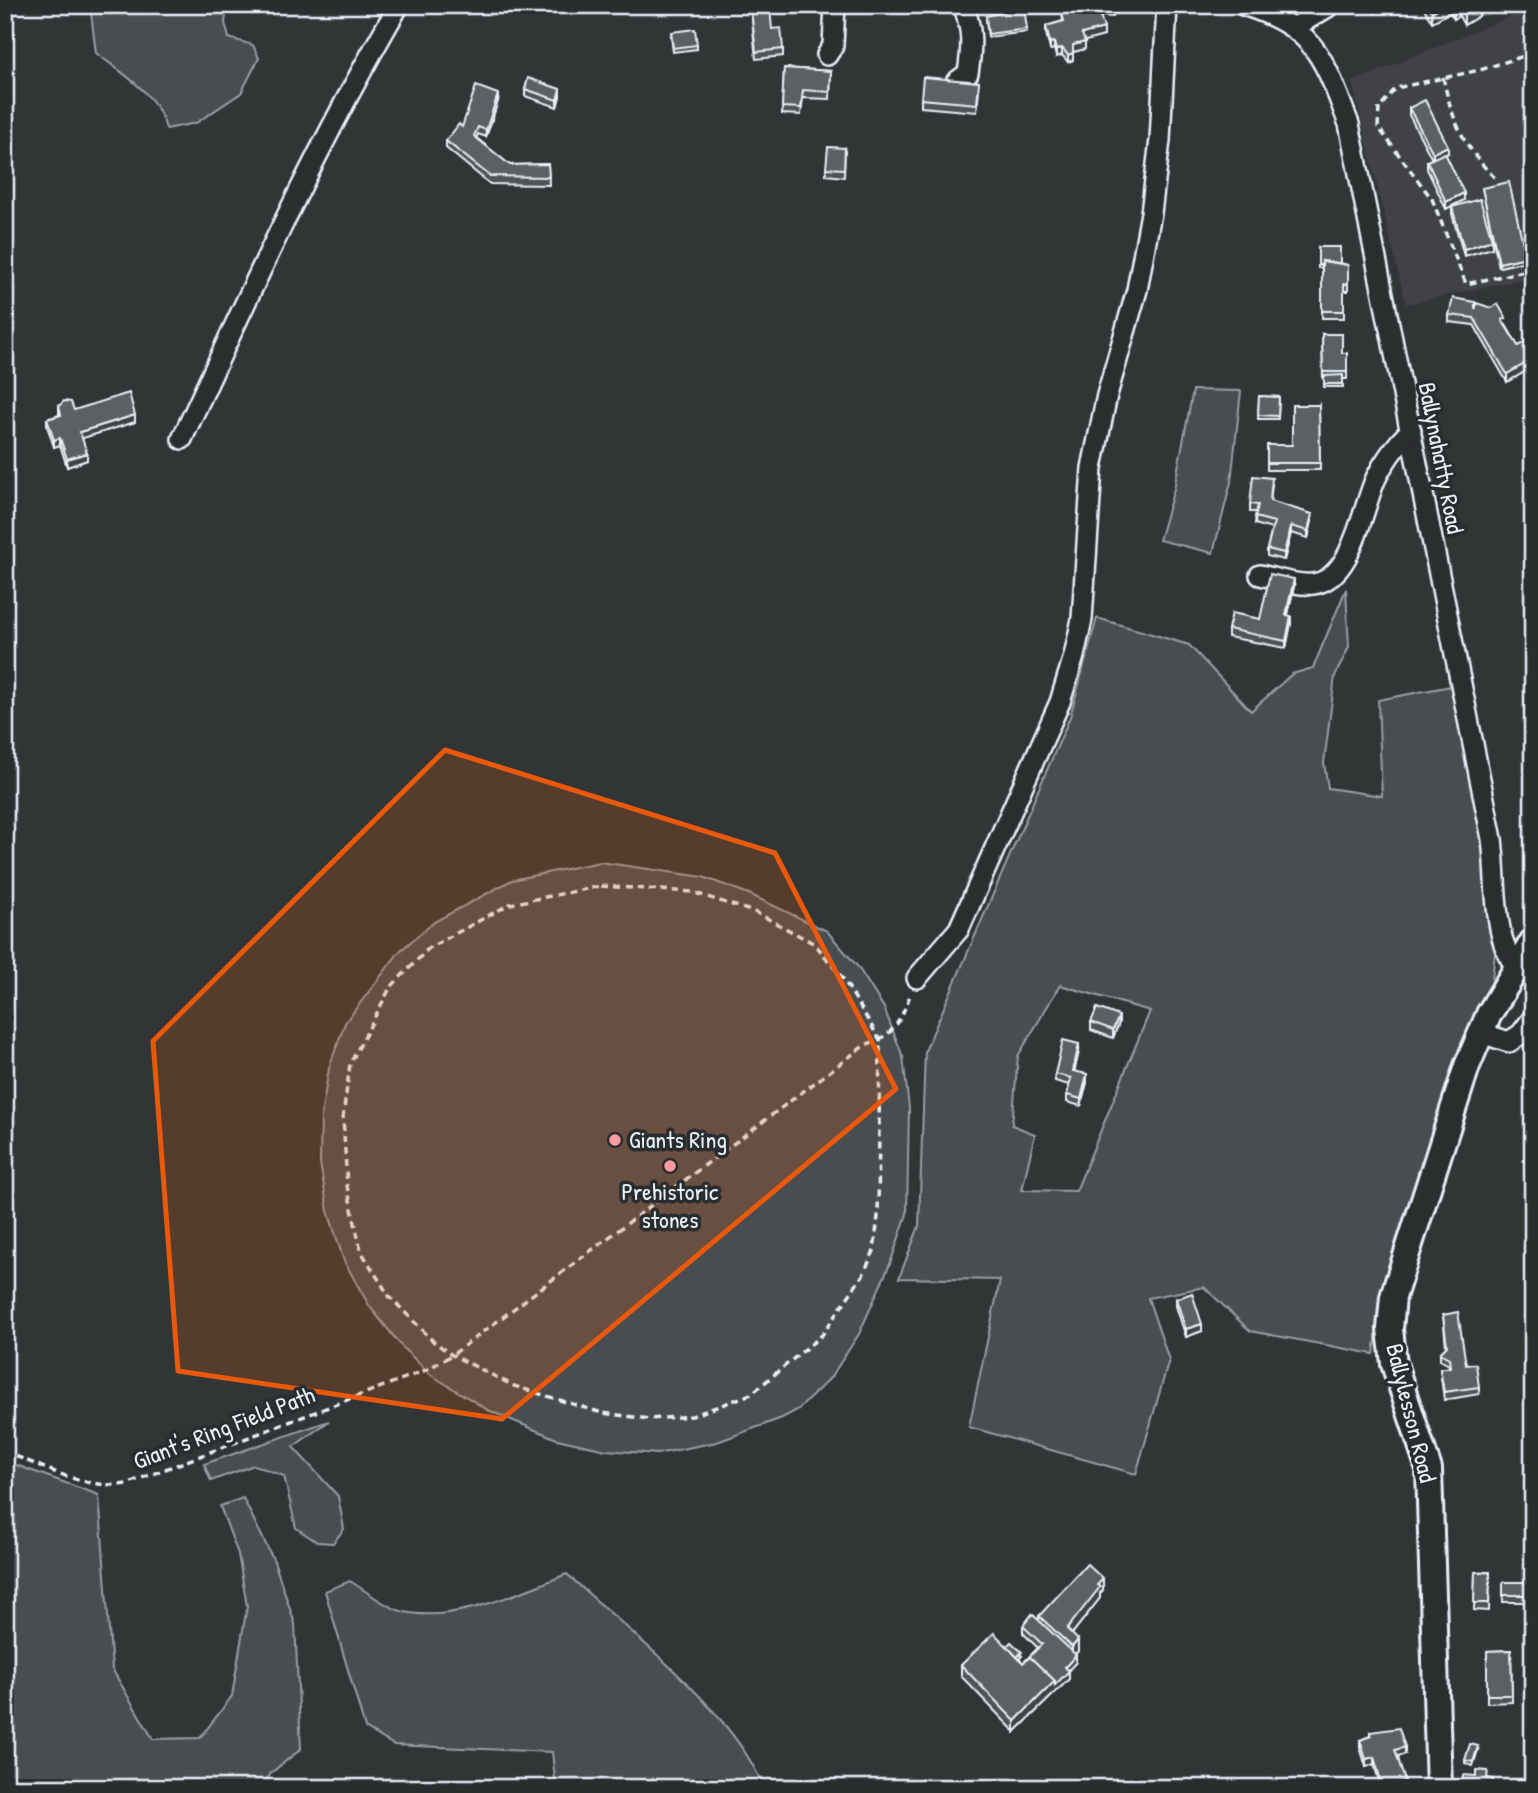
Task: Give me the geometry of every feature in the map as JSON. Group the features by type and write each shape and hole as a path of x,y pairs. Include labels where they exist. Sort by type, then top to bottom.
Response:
{"main road":[{"name":"Ballylesson Road","path":"1438,1788 1429,1469 1394,1364 1390,1329 1393,1297 1459,1090 1481,1032 1516,966 1533,941"}],"street":[{"path":"182,439 253,284 340,108 399,5"},
{"path":"827,55 833,46 835,5"},
{"path":"956,82 968,73 972,50 971,28 963,5"},
{"path":"916,978 959,929 1060,702 1074,656 1082,619 1092,468 1107,395 1137,290 1151,213 1160,140 1167,5"},
{"path":"1243,5 1296,27 1331,5"},
{"name":"Ballynahatty Road","path":"1296,27 1324,64 1349,124 1492,839 1500,928 1505,949 1516,966"},
{"path":"1260,575 1312,584 1335,574 1348,554 1376,478 1391,450 1411,430"},
{"path":"1481,1032 1509,1042 1521,1034 1533,1018"}],"path":[{"path":"1533,53 1480,70 1396,88 1379,108 1378,127 1432,199 1466,284 1533,269"},
{"path":"1443,77 1456,124 1472,155 1495,178"},
{"path":"601,886 692,892 757,913 815,944 845,980 880,1040 878,1216 874,1251 863,1275 822,1335 751,1394 692,1416 650,1419 602,1413 514,1387 452,1355 433,1341 389,1296 361,1251 347,1186 344,1131 350,1063 390,988 429,948 510,904 601,886"},
{"path":"880,1040 896,1028 916,978"},
{"name":"Giant's Ring Field Path","path":"5,1452 106,1487 126,1484 426,1370 452,1355 865,1045 880,1040"}],"highlighted area":[{"path":"445,750 775,853 896,1089 502,1419 178,1371 153,1041"}],"shaded area":[{"path":"90,5 227,5 225,23 229,38 253,45 259,58 241,93 196,123 166,129 162,117 147,95 96,53"},
{"path":"1533,7 1533,277 1406,304 1352,82"},
{"path":"1193,390 1241,391 1231,482 1213,553 1159,540 1174,489"},
{"path":"1346,589 1349,647 1335,676 1324,763 1328,788 1382,796 1378,700 1451,686 1482,834 1497,935 1491,988 1451,1072 1384,1279 1374,1354 1250,1331 1204,1287 1148,1298 1169,1360 1136,1474 969,1427 1000,1280 899,1278 919,1226 925,1051 1070,717 1097,618 1189,645 1251,711 1292,674 1313,668","holes":["1060,985 1150,1011 1076,1191 1022,1190 1035,1134 1012,1125 1018,1056"]},
{"path":"600,862 703,877 749,894 827,931 858,967 884,1008 903,1057 909,1108 907,1214 890,1264 859,1334 831,1377 799,1409 782,1418 717,1442 657,1454 606,1450 557,1439 488,1410 431,1375 403,1348 370,1307 344,1261 328,1211 320,1163 321,1116 329,1068 345,1023 400,951 434,922 512,880"},
{"path":"329,1421 293,1447 338,1496 344,1529 333,1543 317,1542 296,1528 284,1476 254,1465 211,1481 204,1464"},
{"path":"5,1461 99,1495 112,1669 153,1739 200,1738 232,1696 247,1606 238,1554 220,1506 243,1498 274,1561 295,1624 301,1749 271,1773 262,1788 5,1788"},
{"path":"567,1574 648,1646 704,1701 749,1759 764,1788 556,1788 552,1752 394,1745 365,1728 325,1591 350,1581 395,1609 421,1614 442,1614 486,1604"}],"building":[{"path":"1089,5 1114,5 1113,10 1098,9 1104,28 1082,34 1085,42 1073,45 1073,53 1068,55 1062,48 1056,50 1054,42 1050,43 1046,26 1064,21 1062,13"},
{"path":"1428,5 1443,5 1432,12"},
{"path":"1459,5 1478,5 1464,14"},
{"path":"1024,7 1027,29 988,34 986,16"},
{"path":"770,8 772,29 781,28 783,49 756,52 751,10"},
{"path":"695,29 697,45 673,48 671,32"},
{"path":"784,68 831,71 830,92 803,90 801,108 782,107"},
{"path":"923,77 979,82 977,104 921,99"},
{"path":"528,78 560,89 557,100 525,89"},
{"path":"476,86 498,94 486,130 478,127 474,136 510,165 548,164 549,177 490,176 446,141 459,124 462,127"},
{"path":"1425,100 1448,146 1433,153 1409,108"},
{"path":"828,147 845,148 844,169 826,168"},
{"path":"1445,153 1464,193 1446,202 1427,161"},
{"path":"1509,182 1526,257 1499,263 1482,188"},
{"path":"1480,199 1492,240 1464,249 1452,207"},
{"path":"1318,247 1340,247 1340,263 1322,261 1322,265 1318,265"},
{"path":"1322,261 1348,265 1348,284 1344,284 1344,311 1322,311"},
{"path":"1453,298 1475,302 1475,310 1477,303 1491,308 1498,304 1506,318 1502,320 1518,346 1530,339 1533,343 1533,359 1507,374 1474,318 1449,315"},
{"path":"1322,334 1342,334 1342,353 1347,353 1347,372 1323,372"},
{"path":"1343,375 1343,384 1324,384 1324,376"},
{"path":"129,393 135,415 80,432 87,453 67,459 60,438 54,440 47,419 61,415 59,406 64,401 71,402 74,410"},
{"path":"1259,396 1279,397 1278,416 1258,415"},
{"path":"1292,405 1319,405 1320,463 1267,463 1267,445 1292,445"},
{"path":"1533,438 1533,458 1526,440"},
{"path":"1253,476 1272,478 1270,501 1312,514 1308,531 1291,526 1284,553 1267,549 1274,522 1255,517 1258,505 1250,504"},
{"path":"1270,574 1294,579 1286,615 1291,616 1286,641 1228,629 1232,613 1260,619"},
{"path":"1097,1008 1119,1016 1113,1030 1091,1022"},
{"path":"1063,1040 1079,1044 1073,1071 1087,1074 1081,1099 1067,1095 1071,1078 1055,1074"},
{"path":"1192,1293 1202,1324 1186,1329 1176,1299"},
{"path":"1458,1312 1466,1365 1476,1364 1479,1387 1444,1392 1440,1369 1450,1367 1449,1358 1440,1353 1447,1346 1443,1315"},
{"path":"1087,1564 1103,1579 1097,1585 1100,1587 1067,1629 1078,1640 1072,1647 1039,1616"},
{"path":"1475,1572 1490,1572 1489,1603 1474,1603"},
{"path":"1503,1582 1533,1582 1533,1595 1503,1595"},
{"path":"1032,1614 1076,1655 1065,1667 1069,1671 1055,1685 1055,1681 1028,1658 1042,1644 1023,1626"},
{"path":"994,1633 1023,1663 1030,1657 1055,1681 1015,1721 961,1665"},
{"path":"1011,1642 1022,1652 1017,1657 1007,1646"},
{"path":"1511,1650 1512,1695 1487,1695 1487,1651"},
{"path":"1399,1728 1405,1747 1395,1750 1405,1781 1383,1788 1374,1757 1366,1759 1360,1740 1371,1736 1370,1732"},
{"path":"1470,1744 1478,1746 1473,1762 1465,1760"},
{"path":"1476,1770 1488,1771 1487,1778 1493,1779 1492,1788 1461,1788 1463,1775 1476,1776"}],"place":[{"name":"Giants Ring","path":"615,1140"},
{"name":"Prehistoric stones","path":"670,1166"}]}
